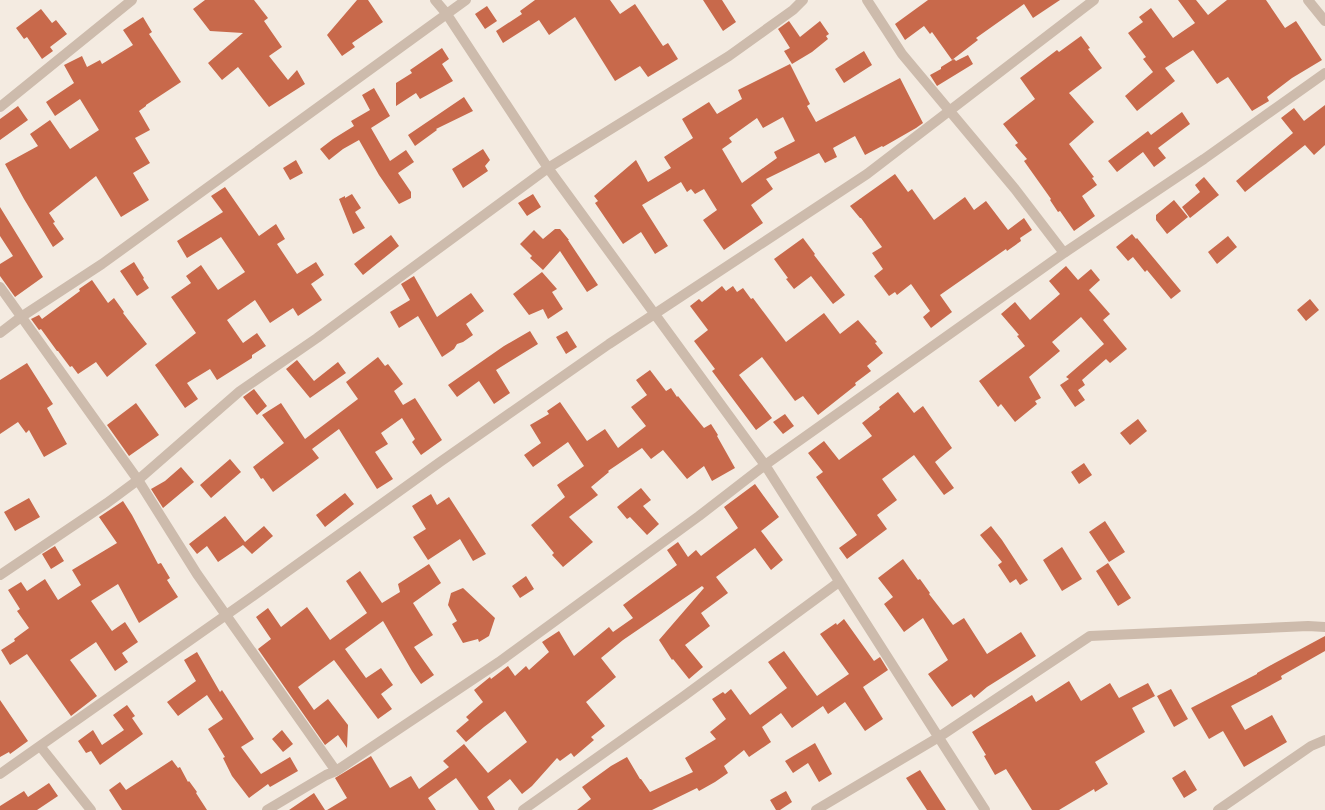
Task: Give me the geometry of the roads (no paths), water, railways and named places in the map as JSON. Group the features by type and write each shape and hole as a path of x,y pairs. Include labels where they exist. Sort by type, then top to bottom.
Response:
{"street":[{"path":"0,107 132,0"},
{"path":"435,0 446,13 548,168 765,465 985,810"},
{"path":"0,333 21,317 102,264 446,13 466,0"},
{"path":"0,575 107,503 138,480 240,391 317,338 548,168 729,56 793,10 803,0"},
{"path":"867,0 902,54 1015,189 1064,253"},
{"path":"0,774 226,616 446,458 609,344 867,174 1094,0"},
{"path":"1308,0 1325,21"},
{"path":"267,810 326,775 336,771 499,662 699,516 765,465 1064,253 1204,159 1325,73"},
{"path":"0,287 138,480 197,574 336,771"},
{"path":"523,810 684,696 839,582"},
{"path":"816,810 939,737 1090,636 1308,626 1325,627"},
{"path":"1218,810 1311,746 1325,740"},
{"path":"40,746 92,810"}]}
